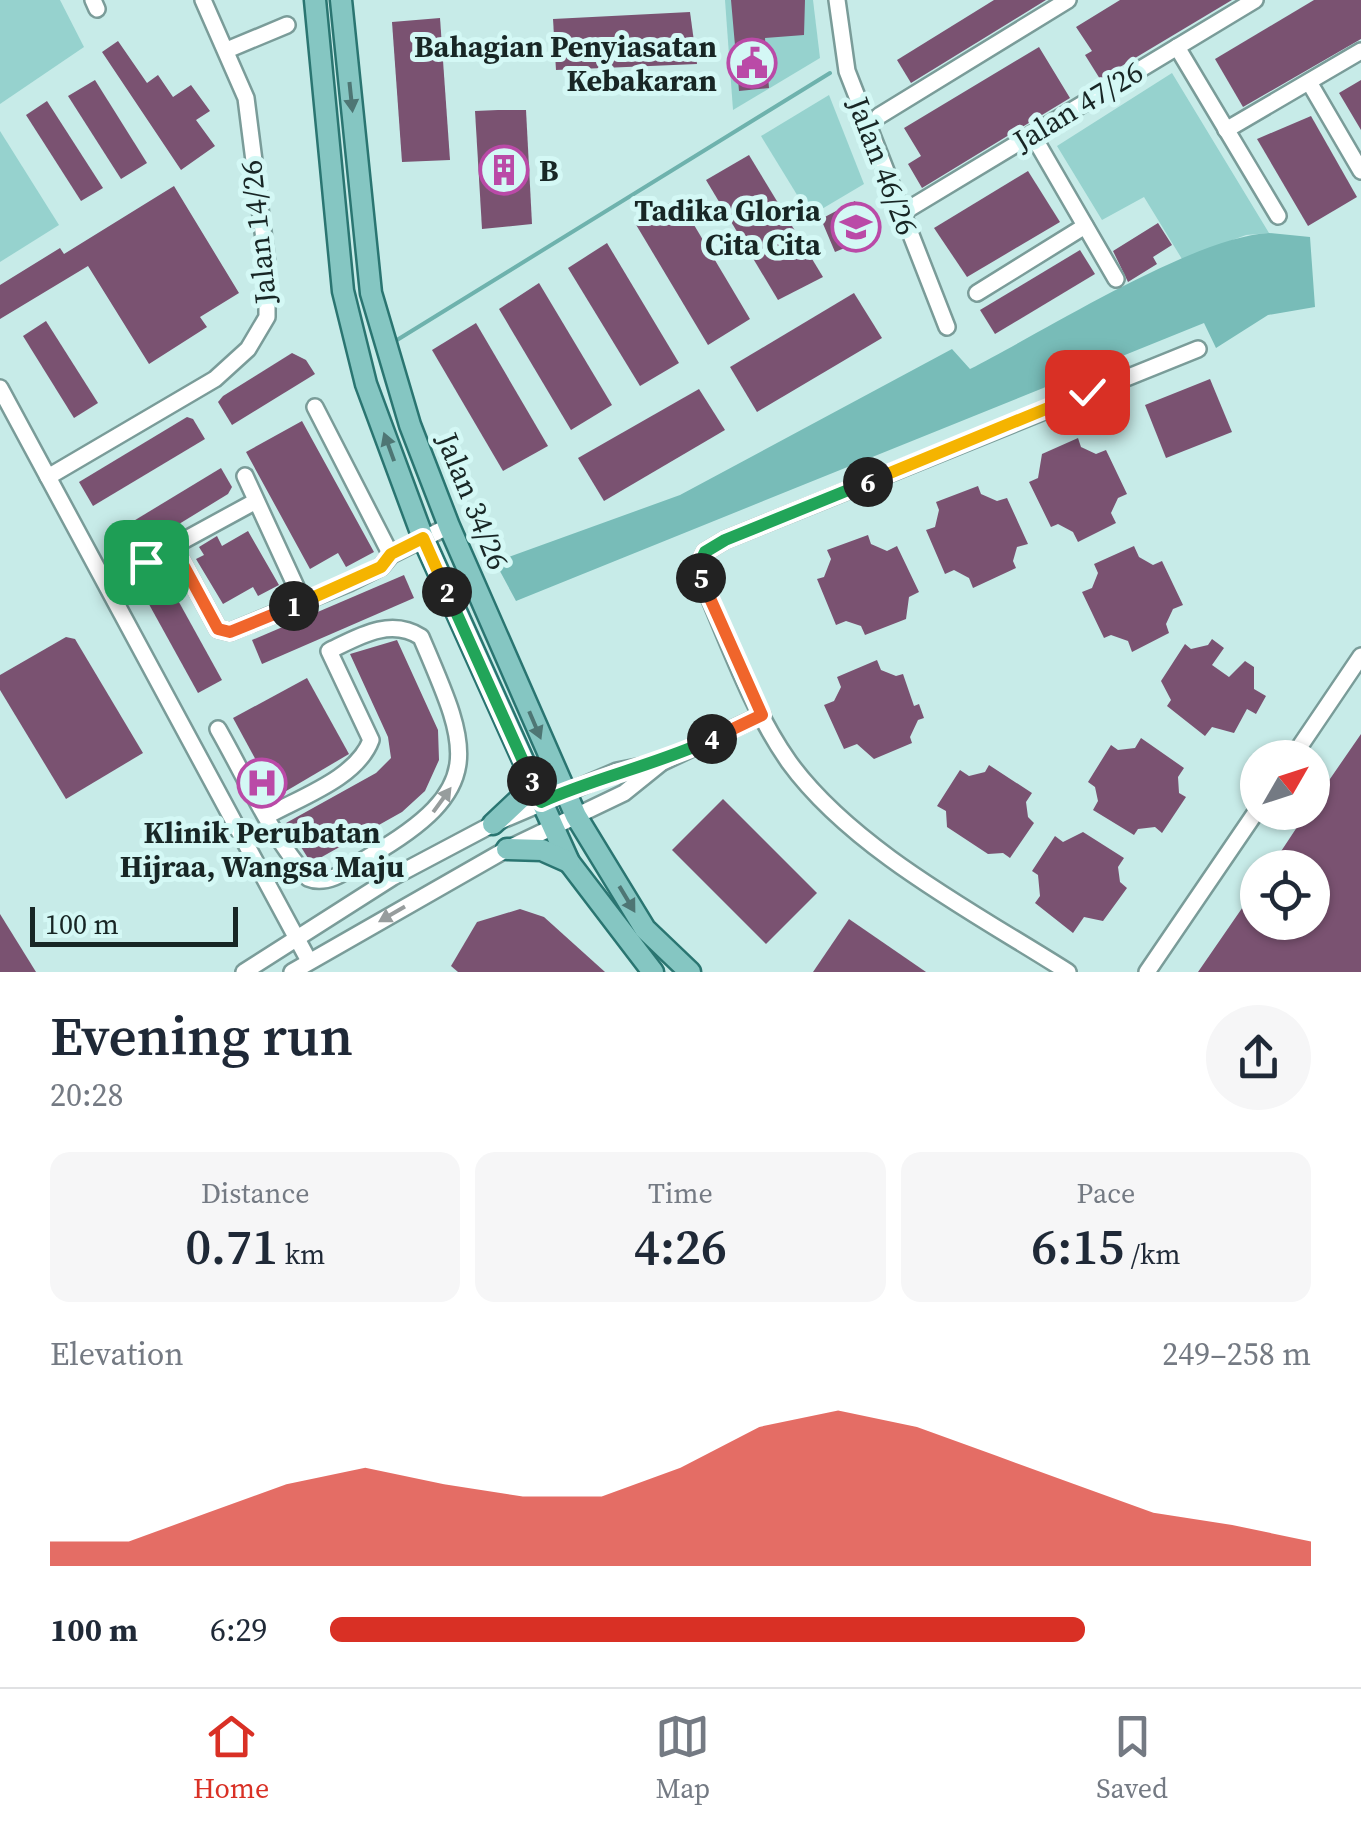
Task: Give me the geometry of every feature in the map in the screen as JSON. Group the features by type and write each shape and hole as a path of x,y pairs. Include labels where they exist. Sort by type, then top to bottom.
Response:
{"main road":[{"name":"Jalan 34/26","path":"314,0 343,291 366,384 423,538 569,862 653,972"},
{"name":"Jalan 34/26","path":"341,0 371,292 410,425 448,526 576,816 645,928 690,972"},
{"path":"492,824 525,794 520,756"},
{"path":"507,849 542,850 569,862"}],"street":[{"name":"Jalan 14/26","path":"48,477 195,393 233,364 262,332 267,317 267,263 246,98 203,0"},
{"name":"Jalan 46/26","path":"837,0 847,71 947,327"},
{"path":"879,116 1068,0"},
{"name":"Jalan 47/26","path":"902,213 1254,0"},
{"path":"227,50 286,26"},
{"path":"1176,47 1278,216"},
{"path":"1226,130 1361,51"},
{"path":"1308,82 1361,171"},
{"path":"1032,134 1116,279"},
{"path":"977,293 1085,226"},
{"path":"1068,972 862,835 790,762 762,715 697,569 705,552 1198,349"},
{"path":"0,388 308,962"},
{"path":"315,407 391,554"},
{"path":"245,476 304,602"},
{"path":"146,562 256,501"},
{"path":"173,546 218,629 230,632 381,567 391,554 448,526"},
{"path":"218,729 267,816 297,865 316,882 327,881 416,829 441,806 458,777 459,729 421,637 407,628 383,628 329,651 371,740 365,756 334,780 267,816"},
{"path":"1304,740 1361,656"},
{"path":"292,972 507,849 624,793 663,762 762,715"},
{"path":"244,972 393,876 492,824 617,771 663,762"},
{"path":"1147,972 1244,830"},
{"path":"380,850 393,876"}],"shaded area":[{"path":"0,0 60,0 84,47 0,104"},
{"path":"725,0 813,0 820,58 733,110"},
{"path":"1172,73 1269,233 1246,235 1182,259 1144,197 1102,220 1057,146"},
{"path":"829,95 864,184 810,216 761,136"},
{"path":"0,131 59,225 0,262"},
{"path":"1269,233 1310,237 1315,307 1268,315 1216,348 1204,323 516,601 495,562 680,495 952,349 970,369 1160,268 1237,238"}],"building":[{"name":"Bahagian Penyiasatan Kebakaran","path":"731,0 805,0 804,35 765,38 769,88 739,91"},
{"path":"994,0 1046,0 911,83 897,60"},
{"path":"1120,0 1232,0 1100,79 1085,55 1092,51 1076,27"},
{"path":"1314,0 1361,0 1361,39 1243,107 1215,59"},
{"path":"690,12 697,64 556,70 553,19"},
{"path":"440,18 450,160 402,162 392,22"},
{"path":"118,41 147,83 158,75 173,97 191,85 210,111 196,120 215,146 181,170 102,52"},
{"path":"1039,47 1070,98 922,188 908,164 921,156 904,128"},
{"path":"95,80 147,163 121,179 68,96"},
{"path":"1361,80 1361,130 1339,93"},
{"path":"47,101 103,188 81,201 26,115"},
{"name":"B","path":"526,110 532,224 482,229 475,111"},
{"path":"1311,116 1357,197 1308,226 1257,139"},
{"path":"749,155 823,277 778,300 706,180"},
{"path":"1028,171 1060,222 967,277 934,228"},
{"path":"174,186 239,293 200,317 207,327 149,364 88,266 0,319 0,285 60,248 64,254"},
{"path":"678,198 750,319 708,345 635,223"},
{"name":"Tadika Gloria Cita Cita","path":"855,201 873,243 861,248 859,242 835,252 821,219"},
{"path":"1158,223 1172,245 1153,257 1157,264 1128,282 1113,251"},
{"path":"607,243 679,363 640,386 568,268"},
{"path":"1080,250 1095,274 995,334 980,310"},
{"path":"539,283 612,405 571,430 499,309"},
{"path":"854,293 882,338 757,412 730,367"},
{"path":"46,321 98,403 74,418 23,336"},
{"path":"476,323 548,446 503,471 432,350"},
{"path":"292,353 306,360 315,374 232,425 218,402 223,396"},
{"path":"1210,379 1232,432 1166,458 1145,405"},
{"path":"699,389 725,430 604,501 578,458"},
{"path":"187,417 193,419 205,439 93,506 79,482"},
{"path":"302,421 374,552 346,567 338,553 310,569 246,452"},
{"path":"1078,438 1081,447 1096,454 1106,450 1127,494 1118,498 1111,513 1116,523 1078,542 1073,532 1058,524 1051,527 1029,482 1038,478 1042,454"},
{"path":"221,468 232,487 228,494 135,551 122,528"},
{"path":"978,486 981,494 997,501 1007,498 1028,544 1017,547 1013,561 1016,568 973,588 969,578 954,570 945,574 926,530 935,527 939,510 936,502"},
{"path":"248,531 279,585 258,596 253,587 223,604 196,559 204,555 199,547 217,536 222,546"},
{"path":"868,535 871,544 887,551 897,546 919,592 909,597 906,619 865,635 861,626 846,621 836,625 817,579 824,577 831,559 827,550"},
{"path":"1134,546 1139,557 1153,565 1162,561 1183,605 1173,609 1166,624 1169,633 1132,652 1128,641 1111,635 1104,638 1082,592 1092,588 1098,573 1094,564"},
{"path":"164,575 222,680 198,693 140,588"},
{"path":"404,575 414,598 262,664 252,640"},
{"path":"66,637 75,639 143,753 66,799 0,690 0,675"},
{"path":"1212,639 1224,648 1212,665 1229,677 1245,661 1254,667 1254,689 1266,696 1256,714 1247,709 1234,733 1212,727 1205,736 1167,706 1171,700 1161,681 1185,644 1191,649 1208,645"},
{"path":"397,640 438,730 439,760 425,791 402,812 311,863 286,823 376,773 391,758 388,737 350,654"},
{"path":"877,660 881,670 896,676 903,674 914,706 919,704 924,718 918,720 910,737 912,743 874,759 857,744 844,749 824,705 834,701 841,687 837,677"},
{"path":"307,678 349,754 276,797 233,718"},
{"path":"1361,734 1361,972 1198,972 1240,911 1240,940 1330,940 1330,850 1282,850 1295,830 1330,830 1330,779"},
{"path":"1141,738 1184,768 1178,777 1179,793 1186,797 1162,833 1155,827 1138,829 1134,835 1093,810 1098,801 1095,787 1088,782 1111,745 1118,750 1135,748"},
{"path":"989,765 1032,793 1026,802 1028,817 1034,823 1010,858 1003,853 988,854 947,827 946,811 937,806 960,770 969,776 985,772"},
{"path":"723,799 817,893 766,944 672,850"},
{"path":"1083,832 1124,858 1118,867 1120,882 1127,888 1103,921 1084,917 1073,933 1035,903 1040,896 1038,875 1032,871 1055,836 1063,842"},
{"path":"520,909 544,917 605,972 458,972 451,966 477,922"},
{"path":"0,914 36,972 0,972"},
{"path":"849,919 926,972 813,972"}],"waterway":[{"path":"397,340 830,73"}],"place":[{"name":"Bahagian Penyiasatan Kebakaran","path":"752,63"},
{"name":"B","path":"504,170"},
{"name":"Tadika Gloria Cita Cita","path":"856,227"},
{"name":"Klinik Perubatan Hijraa, Wangsa Maju","path":"262,783"}],"route":[{"path":"146,562 173,546 218,629 230,632 349,583 423,538 541,802 617,771 663,762 762,715 697,569 705,552 725,540 1087,392"}]}
